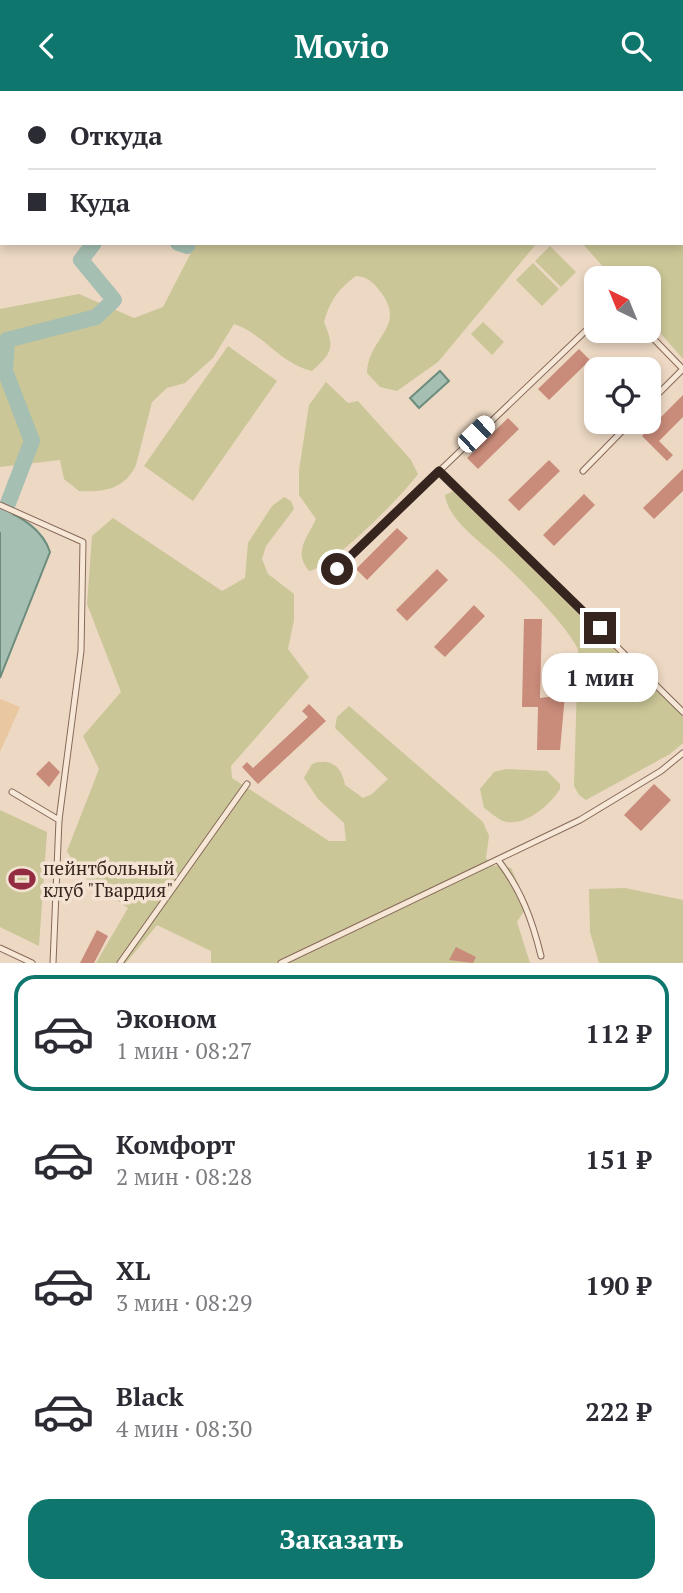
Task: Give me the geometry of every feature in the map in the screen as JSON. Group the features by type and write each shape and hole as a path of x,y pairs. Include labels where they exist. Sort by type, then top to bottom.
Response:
{"lane":[{"path":"334,572 584,332"},
{"path":"658,343 683,369 661,391"},
{"path":"583,471 619,434"},
{"path":"439,471 683,712"},
{"path":"0,505 83,542 81,651 59,820 53,963"},
{"path":"281,963 580,820 661,772 683,753"},
{"path":"120,963 247,784"},
{"path":"12,792 59,820"},
{"path":"498,860 513,878 532,919 541,955"},
{"path":"0,948 32,963"}],"shaded area":[{"path":"195,245 535,245 438,362 397,391 380,387 367,373 369,360 389,323 390,313 387,303 372,282 356,276 344,286 329,308 324,322 330,338 330,349 312,371 290,362 254,334 234,324 213,358 185,383 167,388 152,402 136,465 126,480 112,488 79,491 64,479 60,460 0,467 0,309 79,294 134,318 163,307"},
{"path":"584,245 683,245 683,359 662,335 662,266 602,266"},
{"path":"550,246 576,272 561,287 535,261"},
{"path":"533,263 559,289 542,306 516,280"},
{"path":"483,322 504,342 492,355 471,334"},
{"path":"228,346 277,381 193,501 144,466"},
{"path":"440,371 449,381 419,408 410,398"},
{"path":"326,382 348,403 358,401 411,460 418,474 383,513 349,544 319,567 309,571 304,564 302,551 316,519 299,495 299,470 309,405"},
{"path":"453,491 683,716 683,743 670,754 586,800 579,795 574,786 578,649 542,603 459,523 445,495"},
{"path":"284,497 291,501 294,509 266,546 262,559 268,574 294,594 294,620 288,649 309,677 231,766 232,778 329,841 346,841 344,823 318,799 304,778 312,764 330,763 341,773 345,785 363,798 372,794 388,779 335,728 337,717 349,706 483,822 489,836 486,858 491,865 511,868 528,905 517,922 530,963 211,963 211,951 157,925 126,963 96,963 128,908 80,874 67,851 99,769 83,736 121,692 87,604 92,536 113,518 222,591 245,578 248,543 272,506"},
{"path":"0,509 16,516 37,531 50,552 0,678"},
{"path":"506,769 547,771 560,784 560,789 536,814 519,821 503,821 484,808 480,789 494,772"},
{"name":"пейнтбольный клуб \"Гвардия\"","path":"0,810 47,832 39,946 0,927"},
{"path":"625,888 683,900 683,963 599,963 590,932 589,889"}],"sand":[{"path":"0,699 20,707 0,752"}],"building":[{"path":"579,349 587,357 584,357 584,366 549,400 538,389"},
{"path":"683,395 683,417 659,441 673,455 667,461 642,436 661,434 661,417"},
{"path":"508,418 519,429 478,469 467,458"},
{"path":"549,460 560,471 519,511 508,500"},
{"path":"683,469 683,491 654,519 643,508"},
{"path":"584,494 595,505 554,546 543,535"},
{"path":"397,528 408,538 367,580 356,569"},
{"path":"437,569 448,580 407,621 396,610"},
{"path":"474,605 485,616 445,657 434,647"},
{"path":"524,619 542,619 540,698 565,695 560,750 537,750 538,707 522,707"},
{"path":"309,704 326,721 258,784 242,767 247,762 253,768 308,717 302,711"},
{"path":"49,761 60,772 49,787 36,774"},
{"path":"654,784 671,800 641,831 624,815"},
{"path":"97,930 108,936 94,963 80,963"},
{"path":"456,947 476,957 473,963 449,960"}],"waterway":[{"path":"0,524 32,441 5,371 7,340 96,317 114,300 81,260 92,245"},
{"path":"184,245 187,245"}],"place":[{"name":"пейнтбольный клуб \"Гвардия\"","path":"22,879"}],"route":[{"path":"337,569 439,471 600,628"}]}
